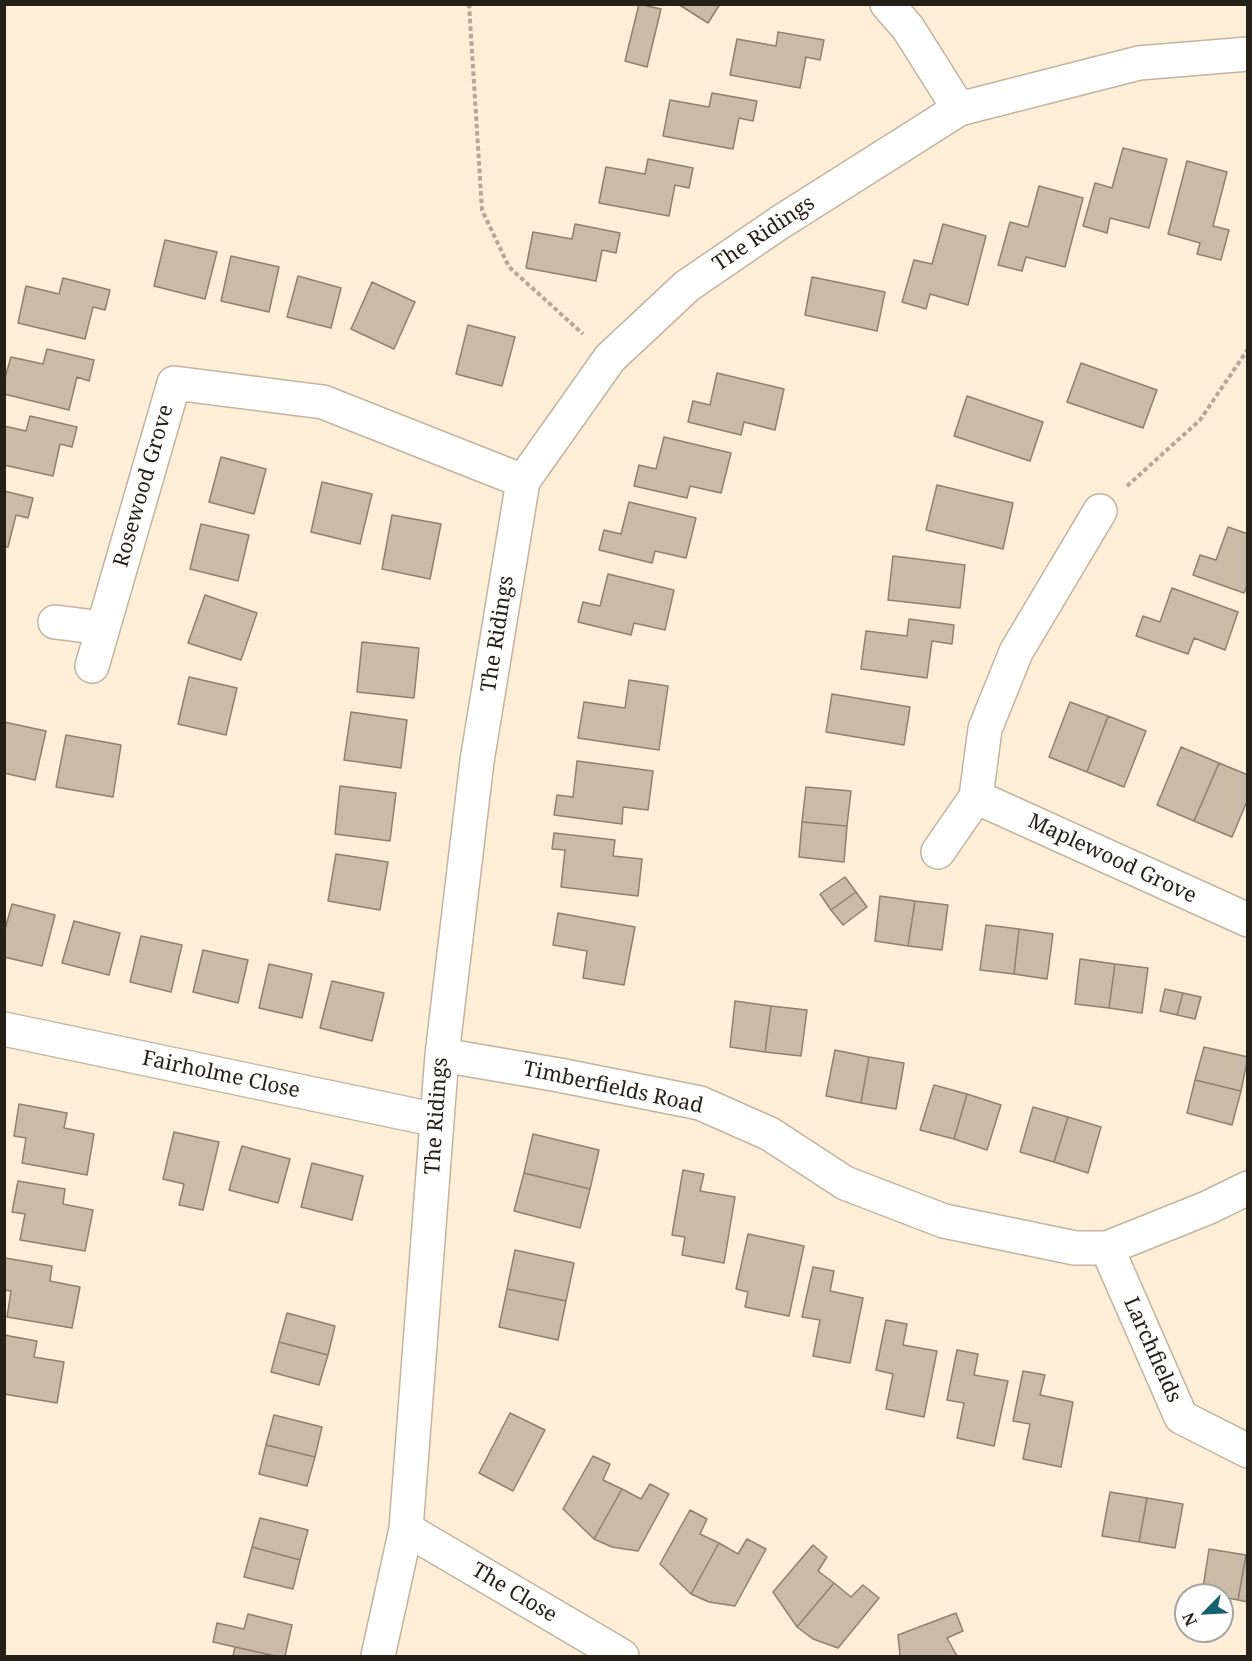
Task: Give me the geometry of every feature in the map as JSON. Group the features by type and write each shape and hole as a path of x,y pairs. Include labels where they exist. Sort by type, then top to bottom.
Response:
{"street":[{"path":"887,4 908,28 959,110"},
{"name":"The Ridings","path":"378,1656 406,1529 442,1055 477,761 522,481 610,358 687,286 779,223 959,110 1139,63 1248,54"},
{"name":"Rosewood Grove","path":"92,666 174,383 323,402 522,481"},
{"path":"938,852 976,797 985,729 1016,652 1100,511"},
{"path":"55,622 103,628"},
{"name":"Maplewood Grove","path":"976,797 1248,920"},
{"name":"Fairholme Close","path":"4,1029 437,1120"},
{"name":"Timberfields Road","path":"442,1055 700,1103 770,1134 845,1183 944,1221 1075,1248 1107,1248 1207,1208 1248,1188"},
{"name":"Larchfields","path":"1107,1248 1181,1417 1248,1451"},
{"name":"The Close","path":"406,1529 622,1656"}],"path":[{"path":"469,4 482,210 509,267 610,358"},
{"path":"1100,511 1200,420 1245,358 1248,349"}],"building":[{"path":"639,4 661,9 647,67 625,61"},
{"path":"678,4 720,4 708,23"},
{"path":"778,32 824,40 820,60 806,57 800,88 730,75 737,39 776,46"},
{"path":"712,93 757,101 753,121 739,118 733,149 663,136 670,100 709,107"},
{"path":"1123,148 1167,159 1149,228 1110,218 1107,233 1083,226 1095,183 1112,188"},
{"path":"648,159 693,168 689,188 675,185 669,216 599,203 606,167 645,174"},
{"path":"1187,161 1227,172 1213,226 1229,230 1221,260 1197,254 1200,243 1168,234"},
{"path":"1039,186 1083,198 1065,267 1026,257 1022,271 998,265 1010,222 1028,227"},
{"path":"575,224 620,233 616,253 602,250 596,281 526,268 533,232 572,239"},
{"path":"943,224 986,236 968,305 930,294 926,309 902,302 914,260 932,264"},
{"path":"165,240 217,252 205,299 154,286"},
{"path":"231,256 279,267 269,312 221,301"},
{"path":"298,276 341,288 331,328 287,317"},
{"path":"812,277 885,292 877,331 805,315"},
{"path":"63,278 110,290 105,310 93,307 85,339 18,323 26,286 59,294"},
{"path":"372,282 415,302 394,349 351,329"},
{"path":"468,325 515,337 502,386 456,374"},
{"path":"47,349 94,360 89,381 77,377 69,410 4,394 4,381 11,357 43,364"},
{"path":"1081,363 1157,390 1143,428 1067,402"},
{"path":"717,373 784,389 775,430 744,422 741,435 688,422 693,401 710,405"},
{"path":"967,396 1043,422 1030,461 954,436"},
{"path":"30,416 77,427 72,447 60,444 53,476 4,465 4,426 26,431"},
{"path":"664,437 731,453 721,493 690,486 687,498 634,486 639,465 656,469"},
{"path":"221,457 266,469 254,514 209,502"},
{"path":"322,482 372,494 360,544 311,532"},
{"path":"937,485 1013,503 1003,549 926,530"},
{"path":"4,491 33,498 28,518 16,515 8,547 4,547"},
{"path":"629,502 696,518 686,558 655,551 652,563 599,550 604,530 621,534"},
{"path":"392,515 441,524 430,579 382,569"},
{"path":"201,524 249,535 238,581 190,569"},
{"path":"1228,527 1248,534 1248,584 1244,593 1193,575 1200,555 1216,560"},
{"path":"893,556 965,565 960,608 888,600"},
{"path":"608,574 674,590 665,630 634,623 631,635 578,622 583,602 600,606"},
{"path":"1172,588 1238,612 1225,650 1194,638 1188,654 1136,636 1143,616 1160,622"},
{"path":"205,595 257,613 241,660 188,643"},
{"path":"909,619 954,625 952,644 932,641 927,678 861,669 866,631 907,636"},
{"path":"362,642 419,648 414,698 357,692"},
{"path":"189,677 237,688 226,735 178,724"},
{"path":"629,680 668,686 659,750 578,738 584,702 625,708"},
{"path":"832,694 910,707 904,745 826,732"},
{"path":"1070,702 1108,716 1087,772 1049,757"},
{"path":"351,712 407,720 401,768 344,760"},
{"path":"1108,716 1146,731 1124,787 1087,772"},
{"path":"4,722 46,731 35,780 4,773"},
{"path":"66,735 121,745 113,797 56,787"},
{"path":"1181,747 1219,763 1194,821 1157,805"},
{"path":"577,761 653,771 648,810 623,807 622,824 554,815 557,795 573,797"},
{"path":"1219,763 1248,775 1248,799 1232,837 1194,821"},
{"path":"340,786 396,793 390,841 335,834"},
{"path":"806,787 851,791 847,826 802,822"},
{"path":"802,822 847,826 844,862 799,857"},
{"path":"554,833 615,840 613,856 642,859 638,896 561,887 565,850 552,849"},
{"path":"336,854 388,862 380,910 328,901"},
{"path":"845,877 856,892 831,910 820,894"},
{"path":"856,892 867,907 843,925 831,910"},
{"path":"880,896 915,901 908,946 875,941"},
{"path":"915,901 948,905 942,950 908,946"},
{"path":"12,904 55,915 42,966 4,957 4,933"},
{"path":"558,913 635,927 624,985 583,978 587,951 553,945"},
{"path":"74,921 120,933 109,975 62,963"},
{"path":"986,925 1019,929 1014,974 980,970"},
{"path":"1019,929 1053,934 1047,979 1014,974"},
{"path":"141,936 182,945 171,992 130,982"},
{"path":"203,950 248,960 238,1003 193,992"},
{"path":"1080,959 1115,964 1109,1008 1075,1004"},
{"path":"269,964 312,974 302,1018 259,1008"},
{"path":"1115,964 1148,968 1142,1013 1109,1008"},
{"path":"332,981 384,993 372,1041 320,1028"},
{"path":"1165,989 1183,993 1177,1015 1160,1011"},
{"path":"1183,993 1201,997 1195,1019 1177,1015"},
{"path":"735,1001 771,1006 765,1052 730,1047"},
{"path":"771,1006 807,1010 801,1056 765,1052"},
{"path":"1204,1047 1248,1057 1241,1091 1195,1080"},
{"path":"835,1050 869,1057 861,1103 826,1096"},
{"path":"869,1057 904,1063 896,1109 861,1103"},
{"path":"1195,1080 1241,1091 1232,1125 1187,1113"},
{"path":"934,1085 967,1094 954,1139 920,1130"},
{"path":"967,1094 1001,1105 987,1150 954,1139"},
{"path":"19,1104 67,1113 64,1128 94,1134 87,1175 22,1163 26,1138 14,1136"},
{"path":"1033,1107 1068,1117 1054,1162 1020,1152"},
{"path":"1068,1117 1101,1127 1088,1173 1054,1162"},
{"path":"174,1132 219,1142 203,1210 179,1205 184,1184 163,1179"},
{"path":"533,1134 599,1150 590,1189 524,1173"},
{"path":"242,1146 290,1159 278,1203 229,1190"},
{"path":"312,1163 363,1176 352,1220 301,1207"},
{"path":"683,1170 704,1174 700,1191 735,1197 724,1263 682,1255 685,1237 672,1235"},
{"path":"524,1173 590,1189 580,1228 514,1211"},
{"path":"18,1181 65,1189 63,1204 93,1210 85,1251 20,1240 25,1214 12,1212"},
{"path":"748,1234 804,1246 789,1316 745,1307 748,1292 736,1289"},
{"path":"515,1250 574,1263 566,1301 507,1289"},
{"path":"5,1258 52,1266 50,1281 80,1287 72,1328 7,1317 11,1291 4,1290"},
{"path":"813,1267 834,1271 830,1291 863,1298 850,1363 813,1356 820,1320 802,1317"},
{"path":"507,1289 566,1301 558,1340 499,1327"},
{"path":"287,1313 335,1326 328,1355 279,1342"},
{"path":"886,1320 907,1324 903,1345 937,1351 924,1417 886,1409 893,1374 876,1370"},
{"path":"4,1335 37,1341 34,1357 64,1362 57,1403 4,1394"},
{"path":"279,1342 328,1355 319,1385 271,1372"},
{"path":"957,1350 978,1354 974,1375 1008,1381 994,1446 957,1438 964,1403 947,1400"},
{"path":"1023,1371 1045,1375 1040,1395 1073,1402 1061,1467 1023,1459 1030,1424 1013,1421"},
{"path":"510,1413 545,1430 513,1491 479,1473"},
{"path":"274,1415 322,1427 315,1457 266,1445"},
{"path":"266,1445 315,1457 307,1486 259,1474"},
{"path":"593,1456 610,1464 603,1480 622,1489 594,1539 563,1509"},
{"path":"650,1484 669,1494 638,1551 612,1547 594,1539 622,1489 641,1499"},
{"path":"1110,1492 1147,1498 1139,1542 1102,1536"},
{"path":"1147,1498 1183,1504 1175,1548 1139,1542"},
{"path":"690,1510 707,1519 700,1534 719,1543 691,1594 660,1564"},
{"path":"260,1518 308,1530 300,1560 252,1547"},
{"path":"747,1539 766,1549 735,1606 709,1602 691,1594 719,1543 738,1554"},
{"path":"813,1545 827,1557 818,1571 834,1583 797,1627 773,1592"},
{"path":"252,1547 300,1560 293,1589 244,1577"},
{"path":"1209,1549 1246,1555 1238,1600 1234,1599 1234,1583 1204,1583"},
{"path":"1246,1555 1248,1556 1248,1602 1238,1600"},
{"path":"834,1583 851,1597 863,1585 879,1598 838,1648 813,1639 797,1627"},
{"path":"956,1613 963,1631 947,1638 957,1656 900,1656 898,1635"},
{"path":"248,1614 292,1625 285,1656 275,1656 213,1642 217,1623 244,1629"},
{"path":"235,1647 275,1656 233,1656"}]}
